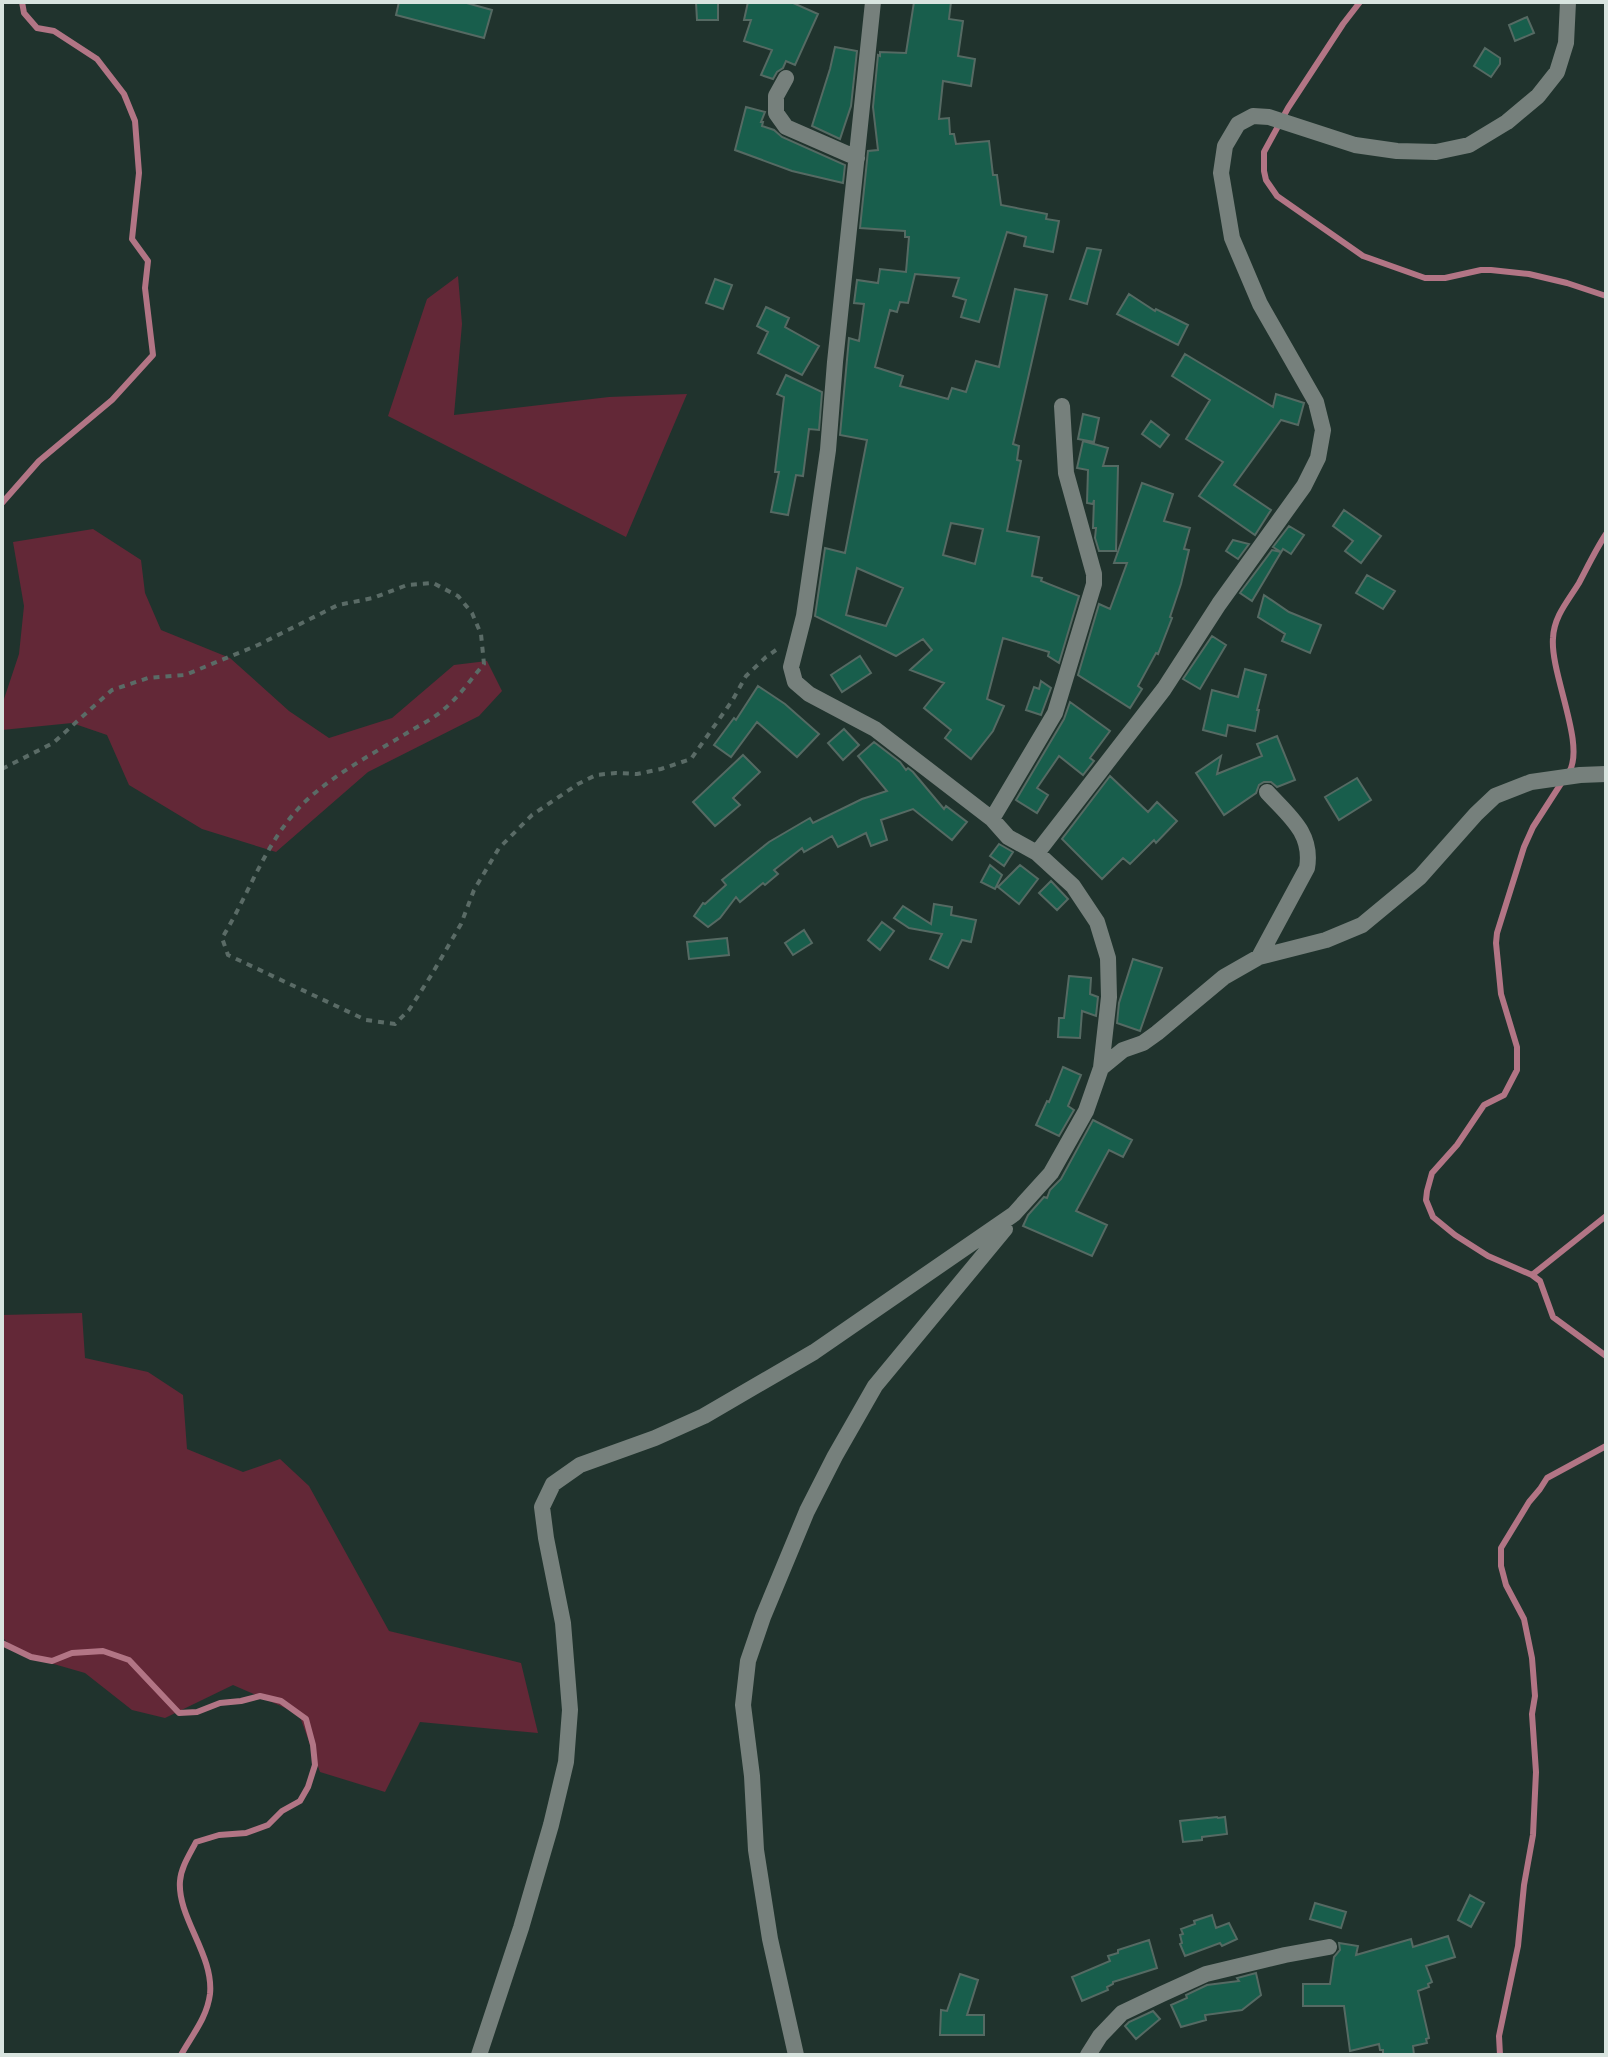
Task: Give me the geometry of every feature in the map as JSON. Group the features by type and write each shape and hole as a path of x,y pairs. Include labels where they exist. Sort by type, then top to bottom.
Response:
{"street":[{"path":"479,2055 543,1855 566,1762 570,1710 563,1623 542,1507 553,1484 580,1465 655,1438 704,1416 814,1352 1014,1214 1051,1173 1070,1143 1086,1111 1101,1068 1109,997 1108,958 1097,922 1073,886 1037,853 1008,837 992,819 875,729 809,694 795,682 791,667 804,616 828,450 873,2"},
{"path":"1037,853 1164,689 1219,604 1304,486 1318,458 1323,430 1316,402 1260,304 1232,238 1221,173 1225,146 1238,124 1253,116 1269,117 1355,145 1397,151 1436,152 1469,145 1528,105 1557,72 1566,43 1568,2"},
{"path":"786,78 776,96 776,113 786,127 857,158"},
{"path":"992,819 1055,713 1094,584 1094,574 1066,473 1062,406"},
{"path":"1101,1068 1123,1050 1143,1043 1157,1033 1224,977 1259,957 1326,940 1362,925 1420,877 1495,796 1531,782 1606,774"},
{"path":"1259,957 1307,868 1309,854 1303,833 1267,792"},
{"path":"796,2055 770,1939 756,1850 752,1776 743,1705 748,1661 807,1511 875,1386 1014,1214"},
{"path":"1088,2055 1100,2036 1122,2013 1206,1974 1329,1947"}],"path":[{"path":"2,769 53,743 112,690 148,678 185,675 258,645 338,605 373,598 407,585 433,583 458,596 472,613 481,634 484,664 442,711 310,796 288,819 273,841 238,913 222,938 228,955 366,1020 395,1024 409,1010 432,974 499,848 532,815 596,775 649,772 691,759 746,676 786,643 796,649"}],"shaded area":[{"path":"458,276 462,324 454,415 609,397 687,394 626,537 388,416 427,299"},
{"path":"93,529 141,560 145,593 161,630 230,658 289,711 329,738 392,718 454,665 487,661 502,691 479,716 368,772 276,852 202,829 129,785 107,735 72,723 2,730 2,705 19,654 24,606 13,542"},
{"path":"82,1313 85,1358 148,1372 183,1395 187,1449 243,1472 280,1459 309,1486 389,1631 521,1663 538,1733 420,1722 385,1792 320,1772 299,1714 233,1685 165,1718 132,1710 85,1673 19,1654 2,1637 2,1315"}],"building":[{"path":"399,2 463,2 492,10 484,38 396,15"},
{"path":"696,2 718,2 718,20 697,20"},
{"path":"748,2 791,2 818,14 795,65 786,61 773,79 761,75 772,50 744,41 751,20 744,20"},
{"path":"914,2 951,2 949,19 963,21 958,56 975,59 971,86 943,81 939,119 949,118 950,134 954,134 956,144 989,141 1001,205 1047,214 1046,219 1059,221 1053,252 1024,246 1026,237 1007,232 979,322 961,317 966,300 953,296 959,278 915,274 908,303 900,302 897,312 890,310 875,367 903,376 900,386 948,399 952,388 966,392 976,361 999,367 1015,289 1047,295 1013,444 1019,446 1017,460 1021,461 1007,531 1039,537 1032,576 1079,596 1059,663 1048,656 1049,652 1003,638 987,699 1004,706 993,731 971,759 945,738 951,730 924,708 944,683 910,670 932,650 923,639 896,656 815,616 825,548 845,553 867,440 840,435 849,338 859,341 864,304 854,303 857,280 878,283 880,269 906,272 909,237 905,237 905,231 860,228 868,151 878,150 873,107 878,55 880,52 906,53","holes":["951,523 983,529 975,564 943,555","857,568 903,588 886,626 846,615"]},
{"path":"1527,17 1534,33 1515,41 1509,25"},
{"path":"835,47 857,51 851,106 840,139 812,126"},
{"path":"1485,48 1500,58 1500,64 1491,77 1474,66"},
{"path":"746,107 765,112 762,126 845,165 843,183 792,171 735,150"},
{"path":"1087,248 1101,250 1087,304 1070,299"},
{"path":"715,279 732,285 723,309 706,303"},
{"path":"1129,294 1155,311 1188,325 1178,345 1117,314"},
{"path":"766,307 789,318 785,327 819,346 802,375 758,353 768,332 757,326"},
{"path":"1185,354 1273,407 1276,394 1304,403 1298,425 1281,420 1234,485 1271,510 1255,535 1199,496 1223,462 1186,439 1210,400 1172,376"},
{"path":"786,375 822,392 819,430 809,429 803,476 796,475 788,515 771,512 779,472 775,472 784,397 777,394"},
{"path":"1083,414 1099,418 1094,442 1078,439"},
{"path":"1151,421 1169,435 1160,447 1142,434"},
{"path":"1083,441 1108,448 1103,466 1118,466 1116,551 1099,551 1095,538 1094,500 1093,504 1087,503 1088,470 1077,468"},
{"path":"1142,483 1173,494 1164,521 1190,528 1184,549 1189,550 1172,618 1158,654 1138,686 1142,689 1130,708 1078,675 1099,604 1110,609 1127,563 1114,563"},
{"path":"1344,510 1381,536 1361,563 1345,551 1353,541 1333,526"},
{"path":"1289,526 1304,535 1291,554 1283,549 1252,601 1240,593 1272,550 1281,552 1273,547"},
{"path":"1233,540 1249,544 1238,559 1226,551"},
{"path":"1367,575 1395,591 1383,609 1356,593"},
{"path":"1264,595 1289,612 1321,625 1310,653 1282,641 1285,634 1258,617"},
{"path":"1212,636 1226,645 1200,689 1183,679"},
{"path":"860,656 871,673 842,692 831,675"},
{"path":"1245,669 1266,675 1255,731 1228,725 1226,736 1203,730 1212,690 1238,697"},
{"path":"1041,681 1051,688 1041,715 1026,710 1034,687 1039,689"},
{"path":"758,686 785,704 819,734 797,757 757,722 731,757 714,745 734,718 736,720"},
{"path":"1070,702 1110,731 1090,758 1094,761 1083,775 1059,756 1037,788 1048,795 1037,813 1016,800 1064,719"},
{"path":"844,729 859,745 843,760 828,743"},
{"path":"1277,736 1295,780 1277,787 1271,782 1264,782 1256,793 1224,815 1196,773 1221,756 1217,774 1262,756 1257,744"},
{"path":"874,742 906,770 908,768 913,772 944,809 946,806 967,822 952,840 913,809 881,820 887,840 871,846 866,833 838,847 832,836 804,852 802,848 774,870 778,874 765,885 763,883 740,902 736,897 720,918 708,927 694,916 703,903 726,885 722,880 769,842 810,818 813,823 862,799 887,791 858,756"},
{"path":"743,755 760,772 733,798 740,805 715,826 693,802"},
{"path":"1110,776 1148,812 1157,802 1177,821 1130,864 1123,858 1102,879 1062,839"},
{"path":"1357,778 1371,800 1339,820 1325,797"},
{"path":"999,844 1013,852 1004,866 990,856"},
{"path":"990,865 1002,875 995,889 981,882"},
{"path":"1020,865 1038,879 1019,904 998,887"},
{"path":"1051,881 1068,899 1057,910 1039,893"},
{"path":"934,904 952,907 951,915 976,920 971,942 962,940 948,968 930,959 942,934 909,928 894,918 903,906 931,924"},
{"path":"882,922 894,931 880,950 868,940"},
{"path":"804,930 812,943 793,955 785,943"},
{"path":"727,938 729,955 689,959 687,942"},
{"path":"1133,959 1162,968 1140,1031 1117,1023 1119,1003"},
{"path":"1069,976 1091,978 1090,994 1098,997 1096,1016 1082,1011 1080,1038 1058,1037 1059,1018 1064,1018"},
{"path":"1063,1067 1081,1075 1068,1106 1074,1110 1059,1136 1036,1125"},
{"path":"1093,1120 1132,1140 1123,1157 1109,1150 1076,1211 1107,1225 1092,1256 1023,1226 1028,1215 1044,1197 1047,1198 1061,1179"},
{"path":"1225,1817 1227,1834 1183,1842 1180,1821"},
{"path":"1470,1895 1484,1903 1471,1927 1458,1920"},
{"path":"1315,1903 1346,1912 1341,1928 1310,1919"},
{"path":"1212,1915 1216,1928 1229,1923 1237,1939 1185,1956 1180,1944 1181,1929"},
{"path":"1448,1936 1455,1957 1426,1966 1432,1982 1428,1984 1429,1987 1418,1991 1429,2038 1426,2039 1427,2043 1413,2046 1414,2055 1383,2055 1379,2044 1350,2051 1344,2006 1303,2006 1303,1984 1330,1984 1334,1957 1340,1950 1339,1943 1358,1946 1356,1955 1411,1939 1413,1947"},
{"path":"1149,1940 1157,1968 1113,1982 1107,1987 1108,1990 1082,2001 1072,1977 1110,1961 1108,1956 1118,1953 1118,1950"},
{"path":"1256,1973 1261,1995 1242,2010 1205,2015 1206,2020 1181,2027 1171,2005 1207,1985 1239,1981 1237,1978"},
{"path":"960,1974 978,1980 967,2015 984,2015 984,2035 940,2035 941,2010 947,2011"},
{"path":"1153,2011 1160,2019 1136,2039 1125,2026"}],"waterway":[{"path":"2,503 39,461 112,400 153,355 145,288 148,261 132,239 139,173 135,121 124,94 97,59 54,31 37,28 24,13 22,2"},
{"path":"1360,2 1288,108 1264,152 1266,180 1277,196 1363,256 1425,278 1445,278 1491,270 1529,274 1606,296"},
{"path":"1569,772 1573,745 1554,653 1554,630 1562,609 1606,534"},
{"path":"1562,782 1524,847 1497,933 1501,994 1517,1047 1517,1070 1504,1095 1484,1105 1457,1145 1432,1173 1426,1200 1433,1217 1455,1235 1488,1256 1540,1281 1553,1317 1606,1356"},
{"path":"1532,1275 1606,1216"},
{"path":"1500,2055 1499,2036 1518,1946 1533,1835 1536,1772 1532,1658 1524,1619 1506,1585 1501,1566 1501,1548 1547,1478 1606,1446"},
{"path":"2,1643 31,1657 52,1661 72,1653 103,1651 129,1660 179,1713 197,1712 220,1703 260,1696 281,1701 306,1719 315,1765 300,1801 282,1811 268,1825 246,1833 219,1835 196,1842 184,1866 180,1881 181,1895 207,1965 210,1994 202,2019 181,2055"}]}
